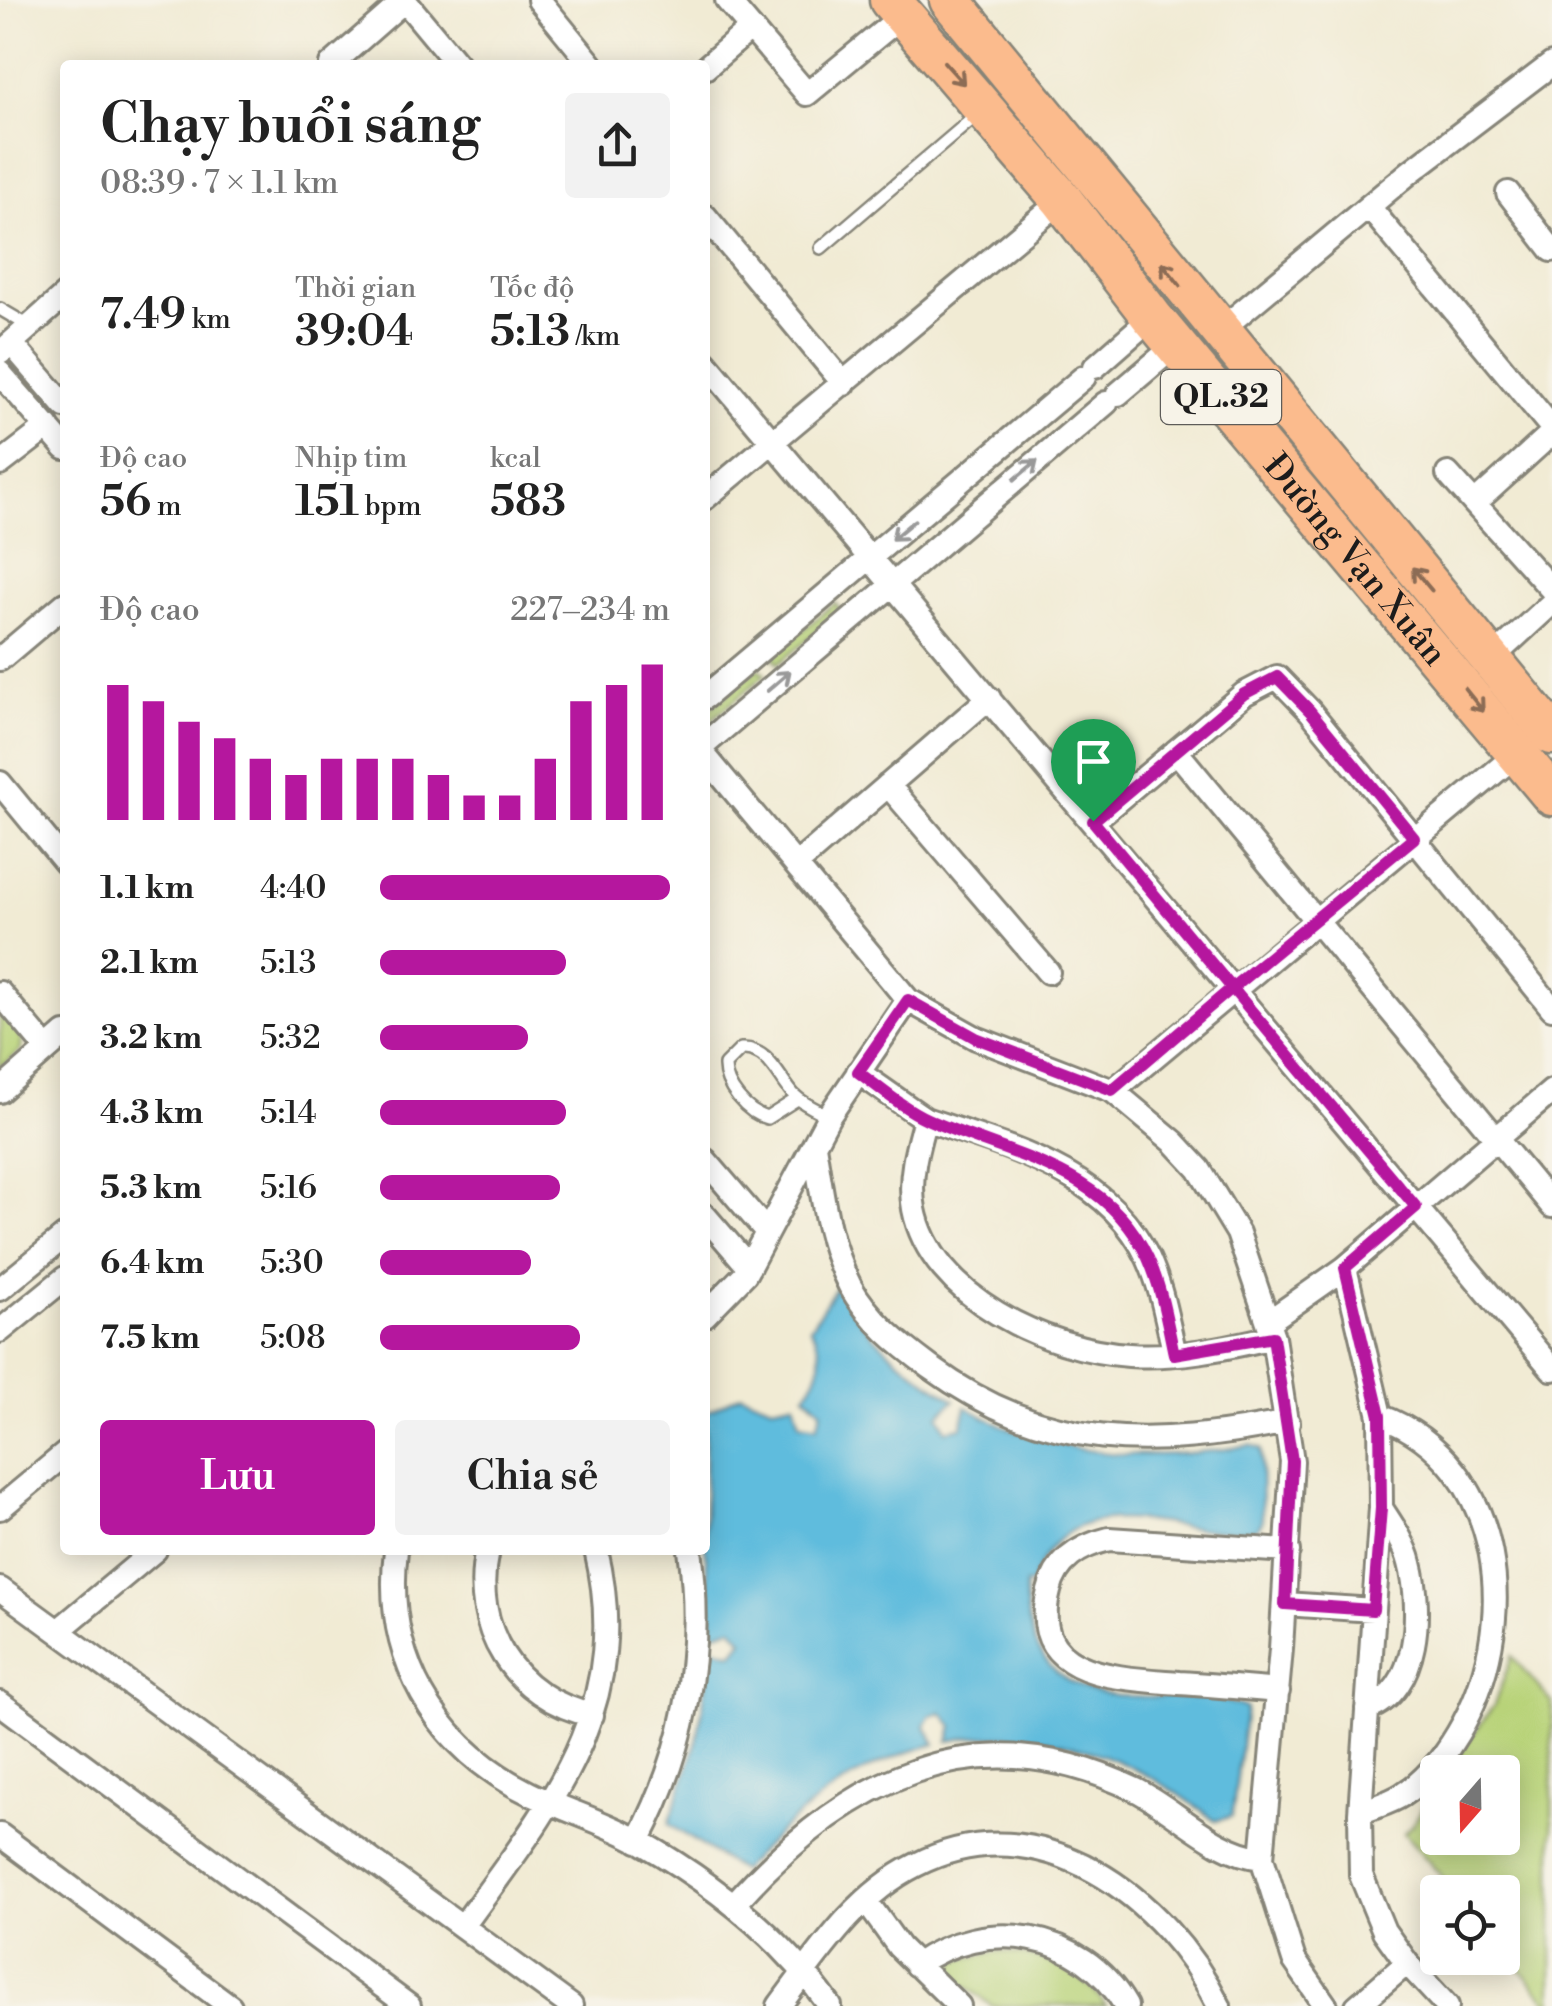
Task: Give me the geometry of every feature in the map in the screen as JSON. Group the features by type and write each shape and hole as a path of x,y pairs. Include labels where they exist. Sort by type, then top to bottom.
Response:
{"highway":[{"name":"Đường Vạn Xuân","path":"950,0 1490,660 1535,744 1552,795"},
{"name":"Đường Vạn Xuân","path":"896,7 1062,200 1165,330 1535,744"}],"street":[{"path":"337,60 405,0 454,60"},
{"path":"539,0 588,60"},
{"path":"727,0 807,94 896,7"},
{"path":"710,64 751,28"},
{"path":"1218,332 1552,64"},
{"path":"1508,193 1552,250"},
{"path":"710,494 1062,200"},
{"path":"1369,207 1552,430 1475,502"},
{"path":"710,222 844,384"},
{"path":"60,299 5,348 60,401"},
{"path":"710,693 1090,372 1165,330"},
{"path":"710,740 1112,398 1165,330"},
{"path":"710,368 1552,1369"},
{"path":"0,373 60,442"},
{"path":"0,464 48,427"},
{"path":"1448,474 1552,590"},
{"path":"1490,660 1552,603"},
{"path":"0,659 60,608"},
{"path":"1093,821 1244,694 1277,677 1310,711 1552,1008"},
{"path":"796,864 989,698"},
{"path":"1112,1090 1313,920 1535,744"},
{"path":"1176,751 1552,1206"},
{"path":"710,762 908,1000 976,1038 1112,1090 1174,1142 1221,1199 1238,1233 1270,1330 1288,1422 1292,1494 1262,1858 1294,1960 1326,2006"},
{"path":"0,783 60,856"},
{"path":"888,786 1048,972"},
{"path":"0,993 56,1042 0,1091"},
{"path":"710,1309 748,1267 828,1116 908,1000"},
{"path":"858,1072 925,1118 1037,1158 1101,1198 1147,1255 1160,1288 1174,1354"},
{"path":"925,1118 912,1180 913,1206 928,1249 949,1275 1010,1319 1074,1346 1131,1355 1174,1354 1270,1330 1552,1091"},
{"path":"814,1145 831,1238 852,1288 888,1333 976,1398 1035,1424 1101,1439 1173,1441 1288,1422"},
{"path":"710,1166 767,1232"},
{"path":"710,1222 748,1267"},
{"path":"0,1289 60,1240"},
{"path":"1345,1268 1380,1416 1381,1508 1360,1813 1361,1875 1370,1904 1407,1963 1447,2006"},
{"path":"0,1331 60,1282"},
{"path":"1360,1813 1403,1795 1452,1743 1480,1692 1490,1664 1496,1597 1494,1564 1473,1497 1425,1437 1380,1416"},
{"path":"0,1508 60,1458"},
{"path":"1368,1709 1390,1697 1400,1680 1416,1617 1410,1563 1381,1508"},
{"path":"1278,1691 1116,1678 1086,1671 1056,1648 1046,1612 1052,1579 1060,1566 1071,1554 1097,1542 1288,1550"},
{"path":"58,1631 150,1555"},
{"path":"396,1555 393,1600 398,1632 404,1658 431,1714 476,1760 553,1803 638,1840 734,1904 804,1970 830,2006"},
{"path":"486,1555 482,1598 496,1645 528,1686 551,1701 592,1714"},
{"path":"463,1926 553,1803 592,1714 604,1626 597,1555"},
{"path":"638,1840 673,1761 690,1692 696,1624 690,1555"},
{"path":"0,1590 571,2006"},
{"path":"1285,1604 1373,1610"},
{"path":"0,1704 409,2006"},
{"path":"734,1904 784,1850 834,1809 892,1778 981,1756 1044,1758 1103,1775 1176,1813 1233,1851 1262,1858"},
{"path":"0,1835 230,2006"},
{"path":"779,2006 804,1970 866,1901 913,1866 960,1850 1032,1849 1067,1859 1138,1897 1162,1920 1201,1970 1220,2006"},
{"path":"866,1901 916,1965 959,2006"},
{"path":"916,1965 953,1942 1016,1935 1050,1942 1078,1956 1105,1976 1126,2006"},
{"path":"1357,2006 1407,1963"}],"lane":[{"path":"821,248 985,108"},
{"path":"0,309 29,326"},
{"path":"797,1098 767,1118 759,1116 730,1087 724,1065 742,1049 752,1048 765,1056 797,1098 828,1116"}],"green space":[{"path":"835,603 841,611 778,664 772,656"},
{"path":"758,668 765,675 710,721 710,709"},
{"path":"0,1011 22,1037 21,1050 0,1068"},
{"path":"1512,1656 1552,1703 1552,2006 1520,1969 1520,1875 1440,1875 1423,1855 1520,1855 1520,1755 1458,1755 1494,1705"},
{"path":"1420,1812 1420,1852 1404,1833"},
{"path":"999,1951 1059,1966 1084,1982 1106,2006 992,2006 948,1973 958,1960"}],"water":[{"path":"836,1287 860,1321 888,1350 955,1400 939,1415 946,1430 962,1427 966,1407 1035,1438 1105,1453 1177,1454 1251,1445 1261,1449 1262,1522 1257,1529 1226,1531 1129,1520 1099,1521 1072,1530 1049,1550 1031,1584 1026,1584 1027,1612 1035,1642 1052,1668 1075,1684 1101,1692 1220,1701 1246,1708 1232,1816 1215,1821 1155,1780 1090,1751 1021,1737 949,1741 953,1726 942,1713 930,1716 925,1726 936,1744 879,1764 829,1792 783,1829 741,1871 669,1824 697,1741 712,1647 733,1653 743,1640 732,1627 713,1633 706,1555 710,1555 710,1410 741,1394 772,1406 794,1402 800,1423 817,1426 822,1410 805,1394 816,1378 820,1362 810,1328"}],"route":[{"path":"1093,821 1232,988 1112,1090 976,1038 908,1000 858,1072 925,1118 1037,1158 1101,1198 1130,1228 1147,1255 1160,1288 1174,1354 1273,1337 1292,1461 1285,1604 1373,1610 1381,1508 1380,1416 1345,1268 1416,1207 1232,988 1414,838 1286,682 1277,677 1270,677 1244,694 1093,821"}]}
